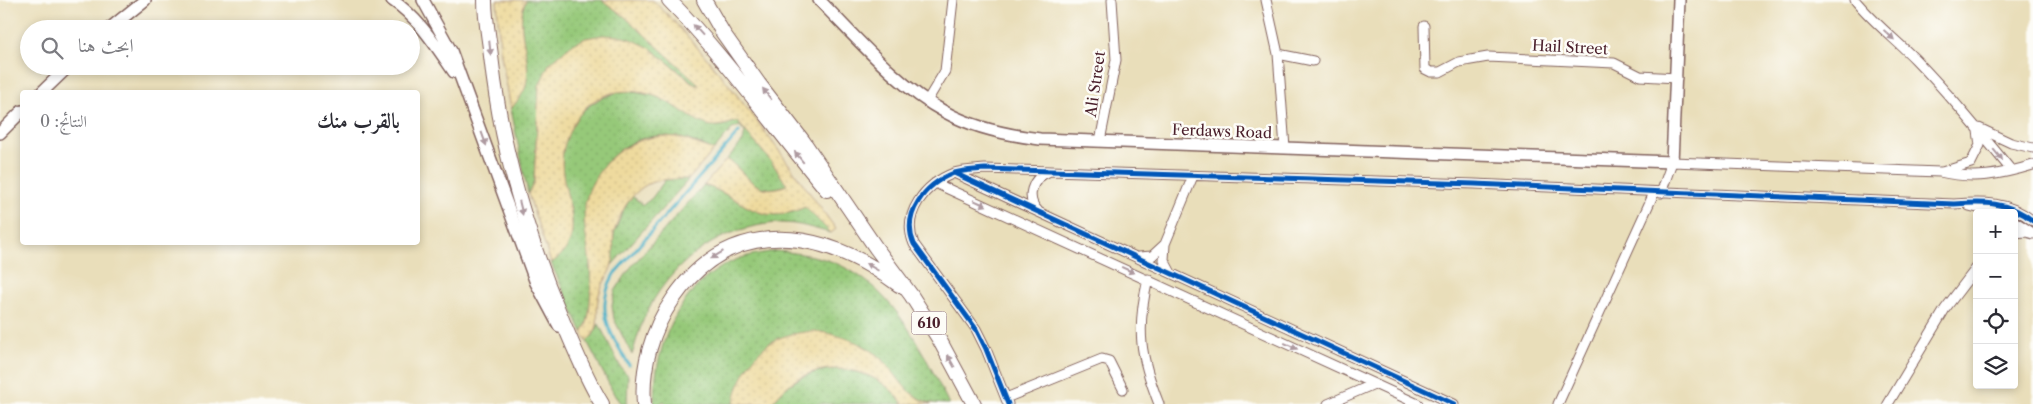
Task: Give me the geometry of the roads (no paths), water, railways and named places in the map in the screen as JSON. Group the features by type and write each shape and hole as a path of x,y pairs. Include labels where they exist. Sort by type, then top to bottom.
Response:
{"main road":[{"path":"485,0 495,91 503,134 523,217 545,280 586,376 602,404"},
{"path":"669,0 720,56 798,155 876,248"},
{"path":"704,0 728,40 803,141 876,248"},
{"path":"644,404 646,366 653,340 665,311 683,284 699,268 717,254 740,244 790,239 816,244 849,254 876,269 911,295"},
{"name":"610","path":"876,248 911,295 939,339 974,404"}],"street":[{"path":"120,20 145,0"},
{"path":"392,0 402,6 415,20"},
{"path":"423,0 451,52 536,283 586,376"},
{"name":"Ferdaws Road","path":"819,0 903,83 927,101 960,120 1011,136 1040,139 1672,162"},
{"path":"927,101 945,71 953,0"},
{"name":"Ali Street","path":"1100,141 1116,60 1112,0"},
{"path":"1266,0 1278,54 1285,148"},
{"path":"1558,404 1672,162 1679,0"},
{"path":"1855,0 1946,91 2011,170"},
{"path":"420,26 431,38 467,93"},
{"name":"Hail Street","path":"1424,26 1425,69 1431,72 1440,72 1459,62 1488,57 1614,63 1640,76 1677,78"},
{"path":"1278,54 1313,61"},
{"path":"44,90 60,75"},
{"path":"0,132 20,113"},
{"path":"1976,128 2011,143 2033,148"},
{"path":"1940,172 1971,163 1980,145 1976,128"},
{"path":"1672,162 1940,172 1959,176 1980,177 2033,165"},
{"path":"1123,389 1109,361 1102,359 1007,401 986,349 976,330 910,236 909,226 916,204 935,183 954,173 985,169 1465,184 1954,204 1991,202 2005,206 2033,221"},
{"path":"1039,212 1031,201 1032,186 1039,176 1051,171"},
{"path":"954,173 1454,404"},
{"path":"1171,273 1164,260 1165,244 1193,176"},
{"path":"935,183 1418,404"},
{"path":"1954,204 1980,209"},
{"path":"2018,224 2033,233"},
{"path":"2018,233 2033,233"},
{"path":"1135,256 1152,256 1165,244"},
{"path":"1888,404 1945,309 1973,272"},
{"path":"1148,279 1142,305 1140,330 1142,355 1159,404"},
{"path":"1266,334 1272,320"},
{"path":"1328,404 1374,384"}],"waterway":[{"path":"629,365 611,332 605,310 605,299 614,274 739,132"}]}
